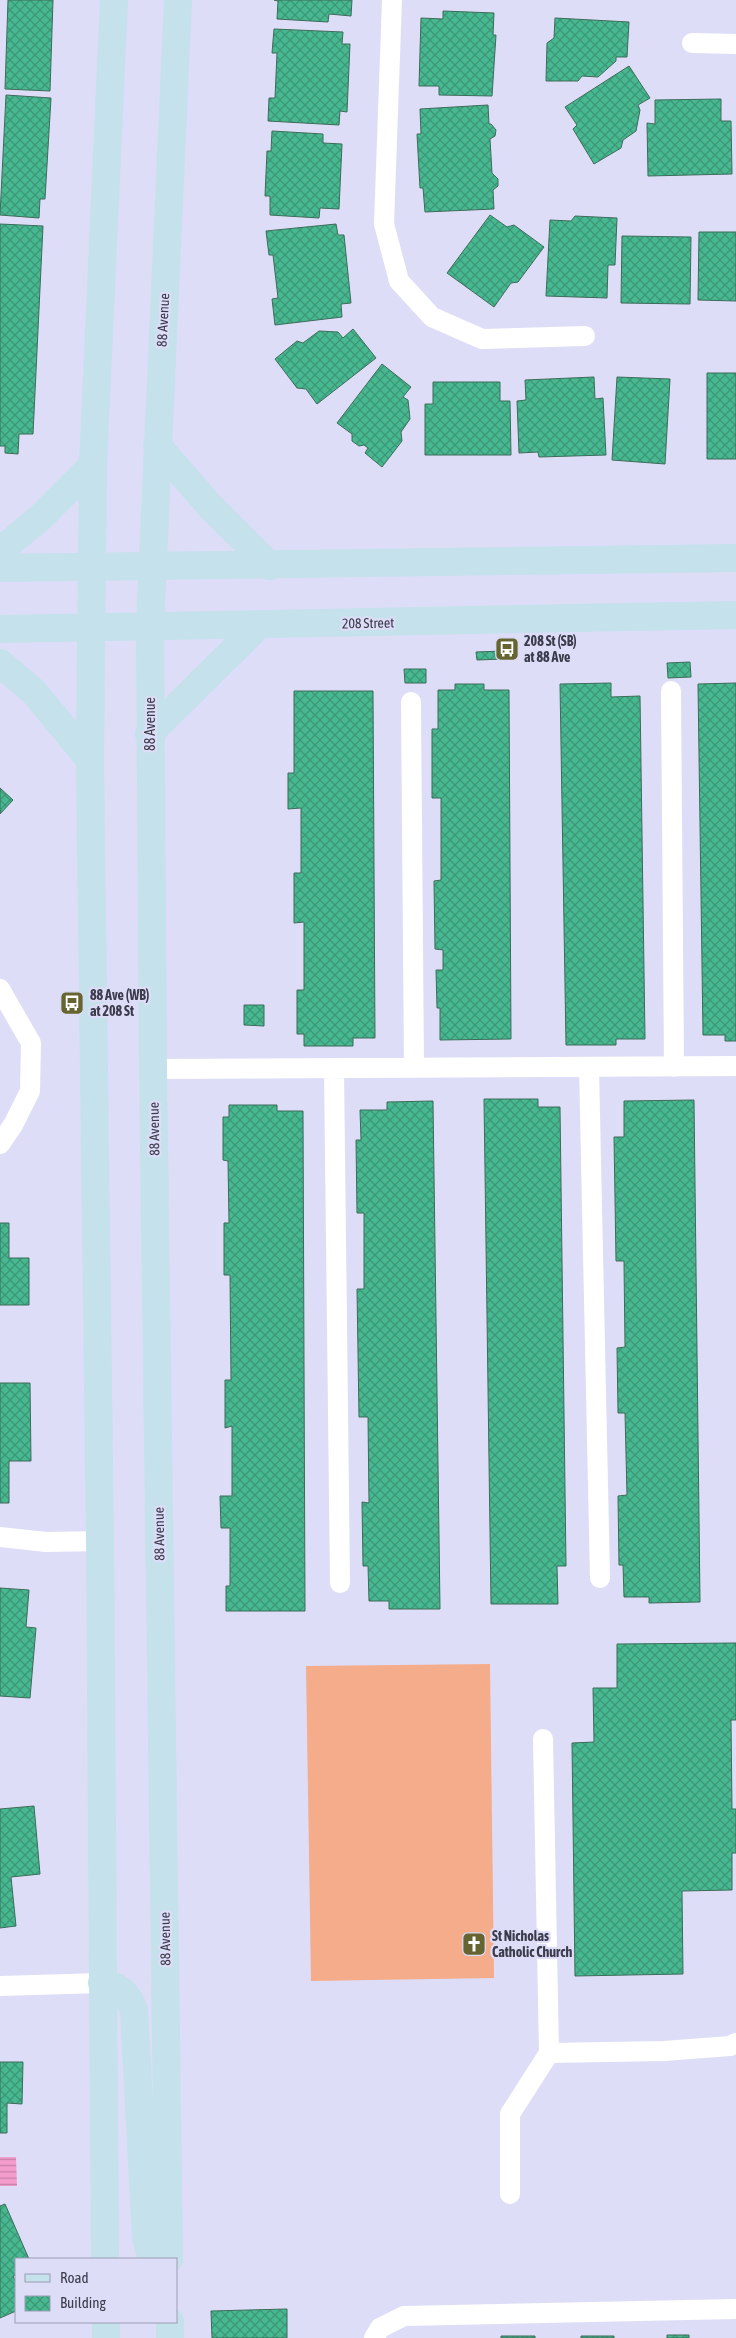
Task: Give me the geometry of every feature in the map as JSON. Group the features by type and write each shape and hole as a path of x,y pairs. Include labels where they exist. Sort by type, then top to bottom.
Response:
{"main road":[{"path":"105,2258 100,1541 90,760 93,465 114,0"},
{"name":"88 Avenue","path":"169,2258 153,1069 150,627 178,0"},
{"path":"157,445 210,506 270,566"},
{"path":"0,551 41,517 93,465"},
{"path":"0,568 270,566 736,558"},
{"name":"208 Street","path":"0,629 258,626 736,616"},
{"path":"150,734 258,626"},
{"path":"0,663 34,692 90,760"},
{"path":"102,1983 113,1984 126,1994 134,2010 146,2237 152,2258"},
{"path":"106,2323 106,2338"},
{"path":"170,2323 170,2338"}],"lane":[{"path":"392,0 384,224 399,281 432,317 482,339 586,336"},
{"path":"692,43 736,44"},
{"path":"671,691 674,1066"},
{"path":"411,702 414,1068"},
{"path":"0,989 31,1043 30,1091 13,1125 0,1144"},
{"path":"153,1069 736,1066"},
{"path":"589,1067 600,1578"},
{"path":"334,1068 340,1583"},
{"path":"0,1537 46,1542 100,1541"},
{"path":"510,2194 510,2114 549,2053 543,1739"},
{"path":"0,1986 102,1983"},
{"path":"549,2053 664,2051 730,2046 736,2043"},
{"path":"374,2338 380,2328 404,2316 736,2309"}],"shaded area":[{"path":"490,1664 494,1978 311,1981 306,1666"},
{"path":"0,2157 16,2157 17,2186 0,2186"}],"building":[{"path":"8,0 53,0 50,91 5,89"},
{"path":"274,0 352,0 351,16 329,14 328,22 277,19 278,1"},
{"path":"443,11 494,13 493,35 496,35 492,96 439,95 439,86 419,86 421,18 443,19"},
{"path":"555,18 629,22 627,57 616,57 616,61 598,77 582,76 578,81 546,81 547,43 554,38"},
{"path":"274,29 343,32 342,44 350,44 347,112 340,111 339,125 268,121 269,98 275,98 277,53 272,53"},
{"path":"629,66 650,98 638,105 640,110 636,131 623,140 621,148 594,164 573,129 577,125 565,107"},
{"path":"6,95 51,98 45,199 40,199 39,218 0,215"},
{"path":"721,99 721,121 731,121 732,174 648,176 647,123 655,124 655,100"},
{"path":"488,105 489,124 496,130 495,136 490,139 492,173 498,179 498,186 493,190 494,209 425,212 423,188 420,188 417,134 421,134 420,109"},
{"path":"272,131 323,134 323,143 342,144 339,209 320,208 319,218 270,215 270,196 265,196 267,151 271,151"},
{"path":"490,215 507,227 514,225 544,247 518,282 511,283 494,307 447,273"},
{"path":"575,216 617,218 615,265 608,265 607,298 546,296 550,220 571,221"},
{"path":"0,224 43,226 33,434 19,434 18,454 5,453 5,446 0,446"},
{"path":"336,224 338,235 344,235 351,303 341,304 342,317 275,325 272,299 278,298 273,255 269,255 266,231"},
{"path":"699,232 736,232 736,301 698,300"},
{"path":"622,236 691,237 690,304 621,303"},
{"path":"353,329 376,358 317,404 306,389 297,388 275,359 297,341 303,343 319,331 338,332 343,338"},
{"path":"382,364 411,387 403,397 408,400 410,419 401,432 402,441 382,467 365,453 368,448 364,445 359,446 352,441 352,434 337,423"},
{"path":"707,373 736,373 736,459 707,459"},
{"path":"594,377 595,399 603,398 606,455 539,457 538,452 519,453 517,401 526,400 525,380"},
{"path":"617,377 670,379 665,464 612,460"},
{"path":"433,382 500,382 500,401 510,401 511,455 425,455 425,404 433,404"},
{"path":"503,651 504,659 477,660 476,652"},
{"path":"690,662 691,677 668,678 667,663"},
{"path":"404,669 426,669 426,683 405,683"},
{"path":"611,683 611,697 640,696 645,1039 616,1039 616,1045 566,1045 560,684"},
{"path":"736,683 736,1041 725,1041 725,1035 703,1035 698,684"},
{"path":"455,684 484,684 484,690 509,690 511,1039 440,1040 440,1008 437,1008 436,970 443,970 443,950 435,949 434,881 441,880 441,798 432,798 432,729 438,729 438,690 455,690"},
{"path":"294,691 373,691 375,1038 353,1038 353,1046 304,1046 304,1034 297,1034 297,990 304,990 304,922 294,923 294,873 301,873 301,808 288,809 288,773 294,773"},
{"path":"0,788 13,800 0,814"},
{"path":"244,1005 264,1005 264,1026 244,1025"},
{"path":"484,1099 538,1099 538,1107 560,1107 566,1566 557,1566 558,1604 491,1604"},
{"path":"694,1100 700,1602 649,1603 649,1597 624,1597 623,1565 619,1565 618,1496 627,1495 625,1413 618,1413 617,1348 625,1347 624,1261 616,1261 614,1137 624,1137 624,1101"},
{"path":"433,1101 440,1609 389,1609 389,1601 369,1601 368,1566 363,1566 362,1502 369,1503 368,1417 359,1417 357,1289 364,1289 364,1213 357,1213 356,1140 361,1140 360,1110 387,1110 387,1102"},
{"path":"229,1105 277,1105 277,1111 303,1111 305,1611 226,1611 226,1586 230,1586 230,1528 221,1528 220,1496 232,1496 232,1426 225,1428 225,1380 231,1380 230,1275 224,1275 224,1223 229,1223 228,1161 223,1160 223,1117 229,1117"},
{"path":"0,1223 9,1223 9,1258 29,1258 29,1305 0,1305"},
{"path":"0,1383 30,1383 31,1461 9,1461 9,1503 0,1503"},
{"path":"0,1588 29,1590 26,1627 36,1628 30,1698 0,1696"},
{"path":"736,1643 736,1720 731,1720 732,1809 736,1809 736,1853 732,1853 732,1890 682,1891 683,1974 575,1976 572,1743 594,1742 593,1688 617,1688 617,1644"},
{"path":"34,1806 40,1874 11,1877 16,1926 0,1928 0,1809"},
{"path":"0,2062 23,2062 22,2104 7,2103 7,2133 0,2133"},
{"path":"5,2204 29,2258 15,2258 15,2275 13,2276 15,2281 15,2311 0,2318 0,2206"},
{"path":"287,2309 287,2338 212,2338 211,2311"},
{"path":"667,2335 689,2335 689,2338 667,2338"},
{"path":"501,2336 535,2336 535,2338 501,2338"},
{"path":"581,2336 614,2336 614,2338 581,2338"}],"place":[{"name":"208 St (SB) at 88 Ave","path":"507,649"},
{"name":"88 Ave (WB) at 208 St","path":"72,1003"},
{"name":"St Nicholas Catholic Church","path":"474,1944"}]}
